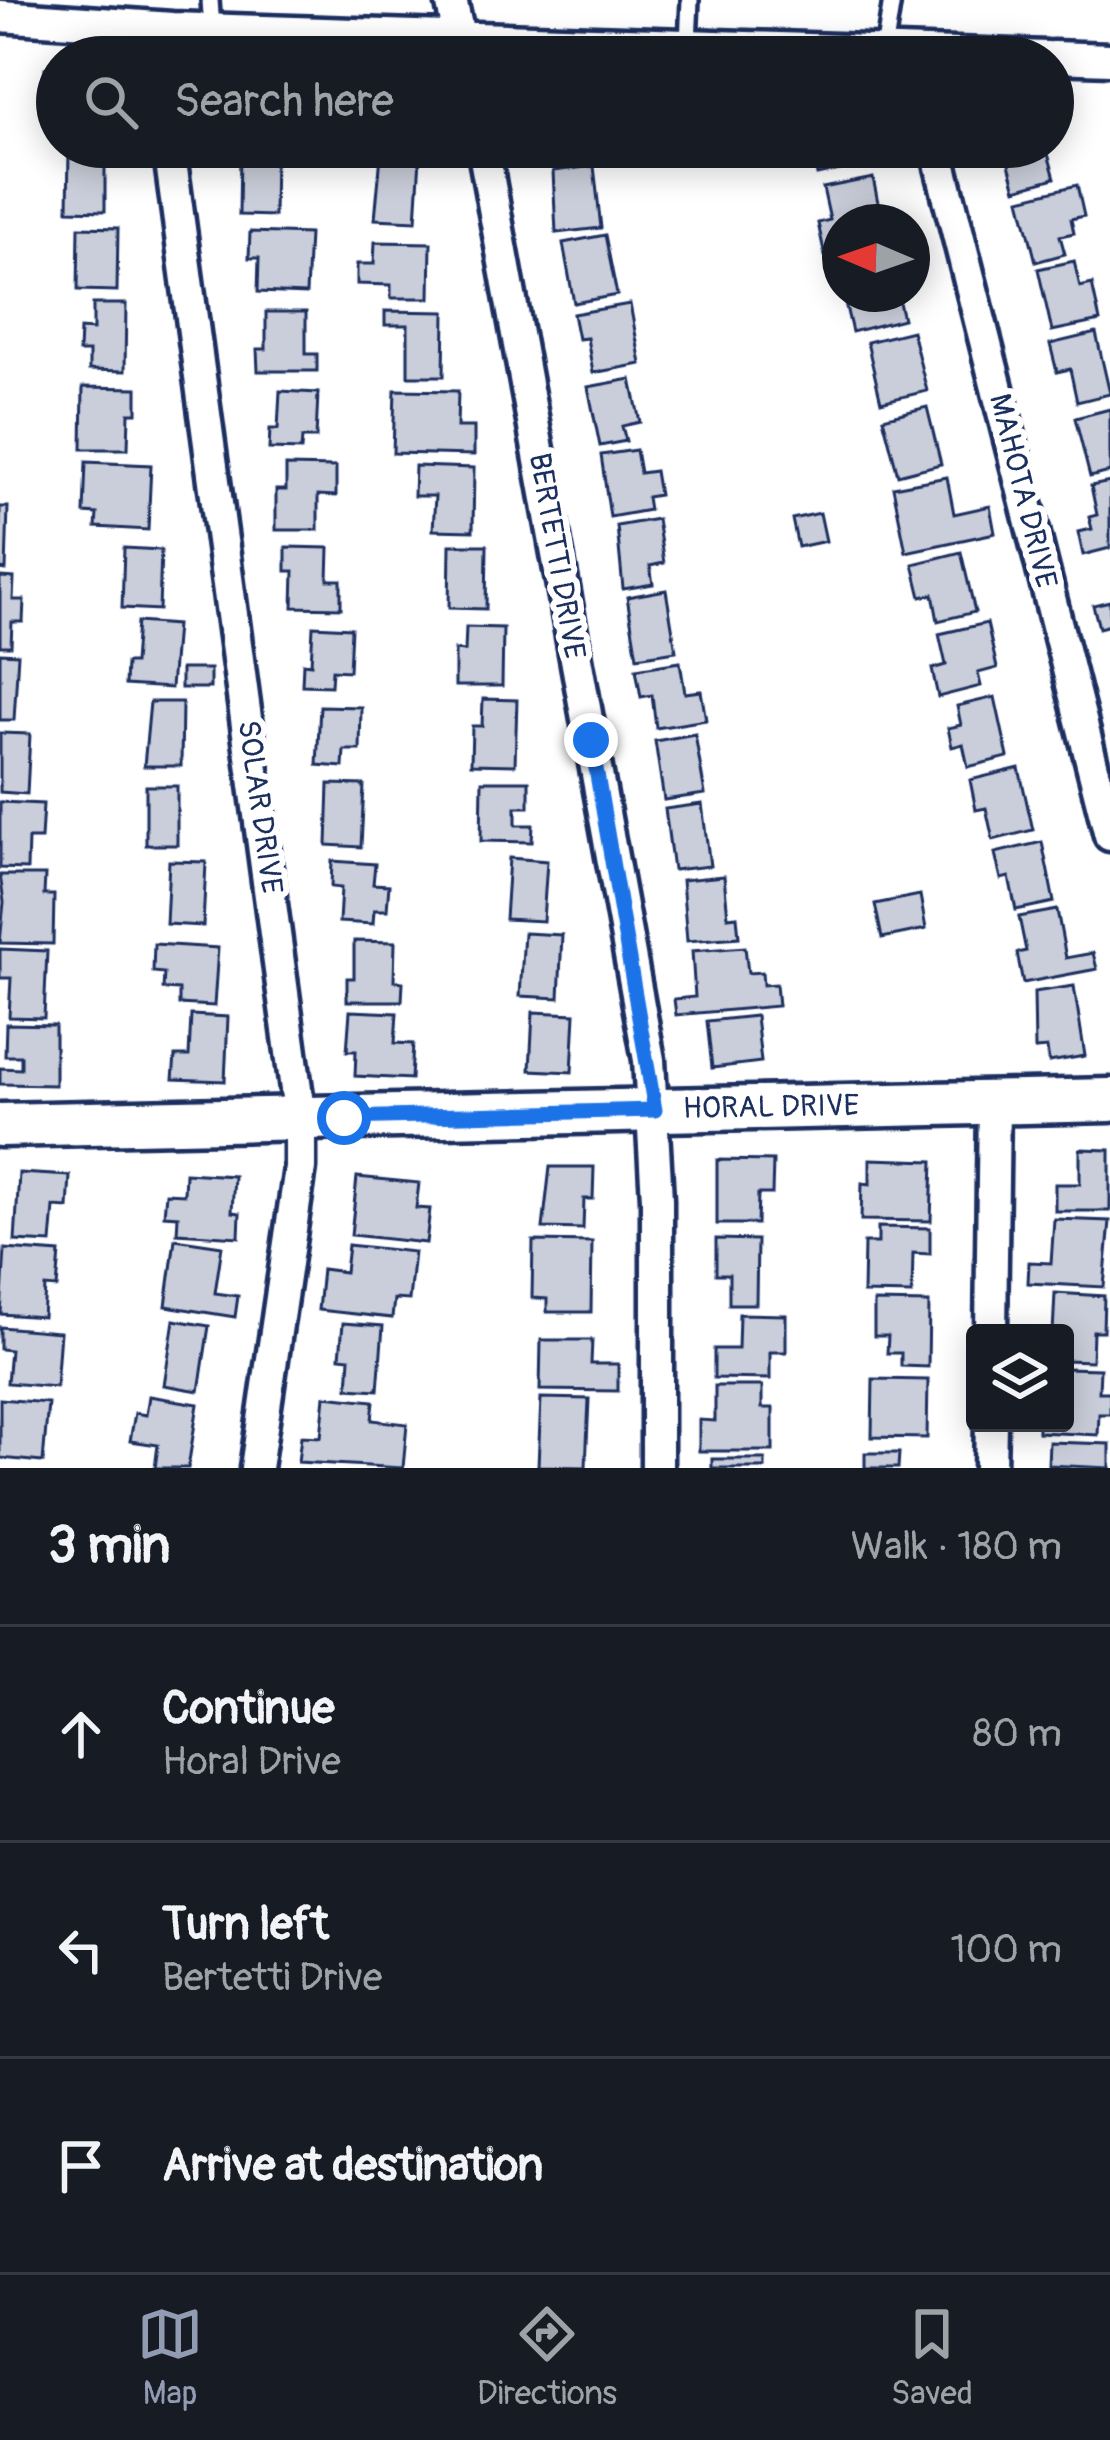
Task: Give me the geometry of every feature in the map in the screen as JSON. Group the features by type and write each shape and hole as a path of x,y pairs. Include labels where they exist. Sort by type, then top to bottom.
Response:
{"street":[{"path":"451,0 459,36"},
{"path":"177,36 211,14 388,36"},
{"path":"0,16 129,36"},
{"path":"1074,58 1110,59"},
{"name":"SOLAR DRIVE","path":"172,168 300,1119 300,1168 256,1468"},
{"name":"BERTETTI DRIVE","path":"487,168 655,1110 657,1468"},
{"name":"MAHOTA DRIVE","path":"941,168 1110,836"},
{"name":"HORAL DRIVE","path":"0,1125 1110,1100"},
{"path":"992,1324 994,1102"},
{"path":"990,1468 991,1432"}],"lane":[{"path":"688,36 690,0"},
{"path":"886,36 892,0"}],"building":[{"path":"69,168 105,168 105,211 68,210"},
{"path":"240,168 275,168 274,216 239,215"},
{"path":"380,168 419,168 416,221 375,219"},
{"path":"594,168 601,228 556,233 553,171"},
{"path":"816,168 849,168 817,175"},
{"path":"1010,168 1052,168 1055,178 1016,189"},
{"path":"873,178 878,204 826,204 823,188"},
{"path":"1077,185 1084,216 1071,219 1074,233 1060,236 1065,254 1036,262 1020,199"},
{"path":"79,227 118,228 117,291 78,290"},
{"path":"250,232 309,234 306,294 258,292 259,258 249,258"},
{"path":"605,235 617,295 574,303 563,243"},
{"path":"375,242 431,243 430,298 391,298 391,285 357,284 357,264 374,264"},
{"path":"1074,261 1080,287 1092,284 1100,321 1052,331 1038,269"},
{"path":"93,304 126,304 125,371 89,370 89,352 79,352 80,329 93,330"},
{"path":"630,304 641,364 593,373 587,338 578,339 573,314"},
{"path":"385,311 445,312 444,376 408,376 408,325 385,325"},
{"path":"266,312 306,312 306,354 317,354 317,371 258,371 257,349 266,349"},
{"path":"847,312 901,312 903,319 852,332"},
{"path":"912,331 927,391 881,402 867,342"},
{"path":"1096,333 1110,394 1077,402 1070,369 1057,372 1050,344"},
{"path":"631,379 640,422 622,426 626,441 600,446 588,387"},
{"path":"83,387 137,388 137,413 129,413 128,449 82,449"},
{"path":"395,390 458,391 457,427 474,427 474,455 393,453"},
{"path":"280,391 318,393 316,438 302,438 301,450 269,449 270,429 278,429"},
{"path":"927,407 941,464 898,475 883,418"},
{"path":"1110,409 1110,472 1090,477 1075,418"},
{"path":"636,450 640,473 655,471 659,495 647,497 649,510 610,517 601,455"},
{"path":"86,462 151,465 148,530 96,527 97,514 84,513"},
{"path":"286,466 336,467 336,496 318,495 318,530 276,530 276,490 286,490"},
{"path":"415,466 474,468 473,531 433,530 435,496 414,496"},
{"path":"947,477 954,514 990,506 995,533 906,552 893,487"},
{"path":"1110,482 1110,548 1083,555 1078,532 1092,529 1089,517 1097,515 1091,486"},
{"path":"0,507 8,507 6,570 0,569"},
{"path":"820,513 826,541 798,547 792,519"},
{"path":"657,519 664,563 650,566 653,584 623,589 617,526"},
{"path":"450,545 487,545 486,609 449,608"},
{"path":"286,547 329,548 328,580 341,580 341,608 293,607 294,571 286,571"},
{"path":"124,548 161,550 159,610 122,608"},
{"path":"961,552 975,612 938,621 933,594 921,597 913,564"},
{"path":"0,577 14,578 13,600 24,600 23,622 12,622 11,646 0,646"},
{"path":"666,590 676,651 637,657 627,597"},
{"path":"1110,601 1110,625 1099,628 1093,605"},
{"path":"137,622 176,625 171,688 125,685 126,663 134,663"},
{"path":"987,623 997,668 978,673 981,686 938,697 932,669 946,665 939,634"},
{"path":"313,626 351,628 349,671 332,670 331,686 302,685 303,663 311,664"},
{"path":"466,627 503,628 502,686 455,686 455,650 465,651"},
{"path":"0,653 18,654 14,720 0,720"},
{"path":"680,662 685,693 701,691 706,720 656,728 652,695 641,697 636,669"},
{"path":"181,669 210,669 210,688 181,688"},
{"path":"995,697 1008,757 968,767 963,744 952,747 948,728 961,725 957,706"},
{"path":"483,699 517,700 515,765 471,764 472,726 482,726"},
{"path":"150,702 182,702 181,766 144,766"},
{"path":"320,706 361,707 360,750 344,750 343,767 317,765"},
{"path":"0,733 30,734 27,794 0,792"},
{"path":"695,734 705,794 664,800 655,741"},
{"path":"1019,768 1033,830 993,840 986,808 976,810 970,780"},
{"path":"482,781 529,781 529,807 516,807 516,825 533,825 532,842 481,841"},
{"path":"329,784 364,785 361,847 327,845"},
{"path":"146,786 177,786 177,845 146,845"},
{"path":"0,802 43,804 41,839 28,839 27,869 0,868"},
{"path":"702,804 710,866 673,870 665,809"},
{"path":"1042,842 1054,902 1016,910 1009,877 1001,879 995,853"},
{"path":"509,858 547,861 543,921 505,919"},
{"path":"169,861 206,862 203,926 166,924"},
{"path":"332,861 375,864 373,884 389,885 387,910 374,910 373,924 339,922 341,888 331,887"},
{"path":"0,875 45,875 44,895 54,895 53,944 0,943 4,902"},
{"path":"724,876 728,917 737,916 739,937 687,941 682,880"},
{"path":"920,895 926,929 882,938 875,904"},
{"path":"1057,910 1066,958 1093,953 1097,969 1023,983 1017,953 1026,951 1019,917"},
{"path":"524,933 562,935 559,998 520,996"},
{"path":"354,941 395,942 394,981 403,982 402,1001 347,1001 347,978 354,978"},
{"path":"154,944 218,948 214,1006 179,1004 179,990 163,989 164,973 153,972"},
{"path":"745,947 748,973 762,972 763,985 776,984 778,1006 676,1015 674,999 695,997 692,951"},
{"path":"0,949 47,951 44,1018 9,1017 11,978 0,978"},
{"path":"1074,986 1085,1056 1049,1062 1047,1048 1035,1049 1034,992"},
{"path":"350,1011 397,1013 395,1043 413,1044 411,1079 355,1076 356,1051 347,1051"},
{"path":"533,1012 575,1014 572,1072 530,1070"},
{"path":"191,1015 228,1017 225,1081 173,1079 175,1056 189,1056"},
{"path":"756,1016 761,1062 712,1068 707,1021"},
{"path":"6,1024 55,1025 55,1085 0,1084 0,1068 21,1069 21,1056 5,1056"},
{"path":"1080,1149 1110,1150 1110,1211 1055,1211 1055,1184 1080,1184"},
{"path":"870,1159 933,1161 931,1221 861,1220 862,1183 870,1184"},
{"path":"717,1160 773,1161 772,1194 758,1194 757,1224 717,1224"},
{"path":"550,1167 594,1167 593,1199 584,1199 583,1229 543,1228"},
{"path":"19,1173 70,1176 68,1208 54,1207 51,1243 15,1241"},
{"path":"185,1173 234,1176 232,1212 240,1213 239,1237 177,1233 178,1216 164,1215 166,1193 184,1194"},
{"path":"357,1177 419,1183 416,1208 430,1209 426,1243 351,1235"},
{"path":"1054,1219 1110,1221 1104,1287 1028,1283 1029,1262 1051,1263"},
{"path":"878,1227 930,1228 930,1254 913,1253 912,1294 863,1293 864,1243 878,1243"},
{"path":"175,1239 222,1246 215,1293 238,1296 235,1317 166,1306"},
{"path":"716,1239 757,1240 756,1304 729,1304 729,1274 716,1274"},
{"path":"533,1241 592,1242 591,1312 547,1312 547,1299 532,1298"},
{"path":"348,1245 414,1252 409,1300 394,1299 392,1318 318,1310 322,1269 345,1272"},
{"path":"5,1249 60,1253 57,1288 45,1287 43,1317 1,1314"},
{"path":"1055,1293 1104,1296 1103,1331 1093,1331 1092,1361 1074,1360 1074,1324 1053,1324"},
{"path":"874,1302 929,1303 928,1367 901,1366 901,1353 887,1353 888,1336 874,1336"},
{"path":"739,1314 786,1315 786,1352 770,1352 770,1379 714,1378 714,1349 738,1349"},
{"path":"174,1320 209,1326 199,1391 164,1385"},
{"path":"343,1323 383,1326 378,1390 348,1388 350,1358 340,1357"},
{"path":"0,1327 60,1332 56,1387 7,1383 10,1350 0,1349"},
{"path":"541,1340 592,1340 591,1364 618,1364 618,1391 540,1390"},
{"path":"1074,1368 1100,1369 1099,1392 1110,1392 1110,1414 1099,1414 1098,1435 1038,1432 1074,1432"},
{"path":"873,1379 928,1380 927,1438 872,1437"},
{"path":"715,1386 762,1386 762,1408 773,1408 773,1451 699,1451 699,1420 715,1421"},
{"path":"149,1396 198,1404 188,1468 155,1468 158,1445 130,1441 135,1413 146,1415"},
{"path":"325,1396 374,1401 372,1420 407,1424 403,1468 298,1462 301,1436 321,1437"},
{"path":"541,1398 589,1399 586,1467 538,1466"},
{"path":"0,1399 48,1403 43,1462 0,1458"},
{"path":"1049,1442 1110,1444 1110,1468 1048,1465"},
{"path":"865,1453 899,1453 898,1468 865,1468"},
{"path":"712,1459 765,1459 765,1468 712,1468"}],"route":[{"path":"344,1118 655,1110 591,740"}]}
